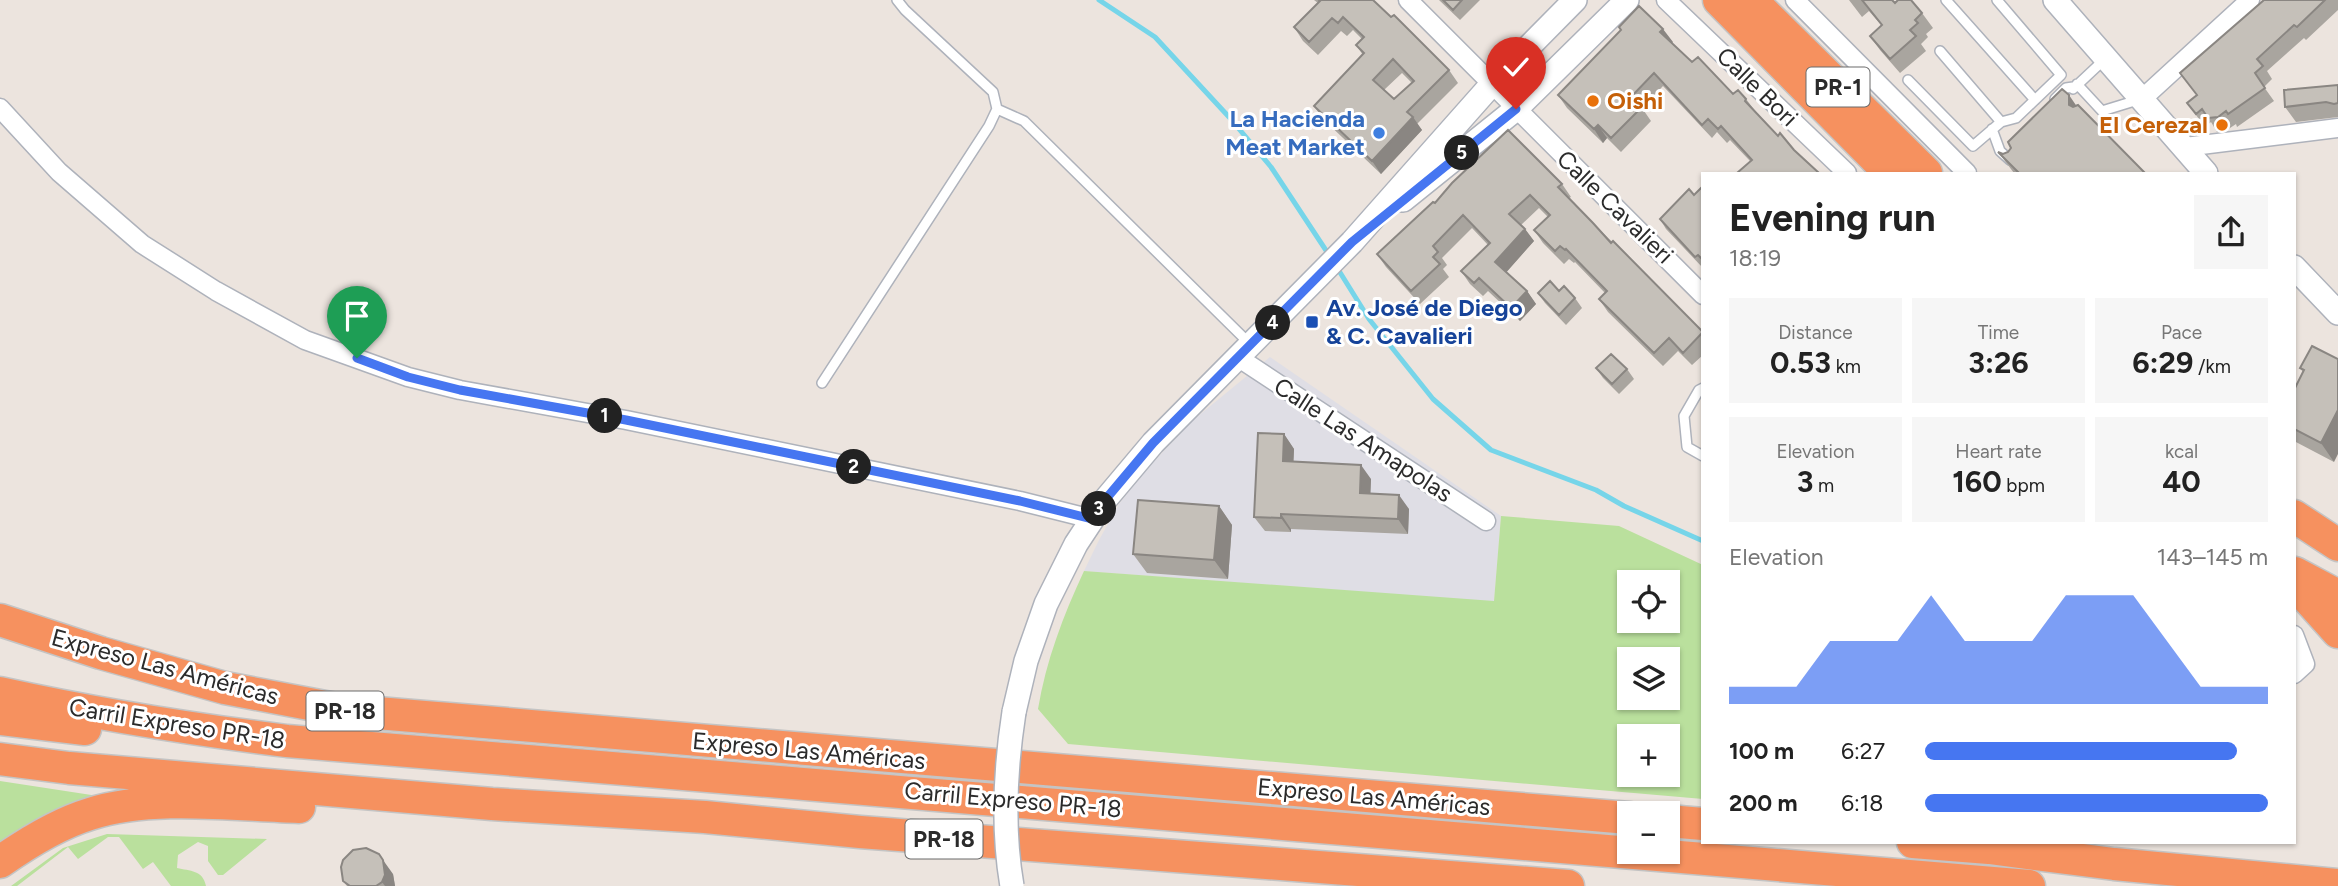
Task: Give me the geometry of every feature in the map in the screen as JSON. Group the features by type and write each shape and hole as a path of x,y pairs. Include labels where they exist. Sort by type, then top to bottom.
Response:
{"highway":[{"name":"PR-1","path":"1719,0 1889,172"},
{"name":"PR-1","path":"1751,0 1925,172"},
{"path":"2296,517 2338,545"},
{"path":"2296,573 2338,596"},
{"path":"2296,585 2338,632"},
{"name":"Expreso Las Américas","path":"0,620 101,653 225,688 341,710 1617,817"},
{"name":"Carril Expreso PR-18","path":"0,693 77,710 216,732 505,761 713,775 2029,886"},
{"path":"0,719 92,729 167,733 216,732"},
{"name":"PR-18","path":"0,759 69,768 373,794 705,817 860,832 1568,886"},
{"path":"0,862 57,827 88,814 113,808 144,803 309,808 373,794"},
{"path":"1680,822 1701,824"},
{"path":"1938,844 2338,886"},
{"path":"2115,864 2191,886"}],"street":[{"name":"Calle Cavalieri","path":"1408,0 1701,293"},
{"path":"1012,886 1007,853 1006,802 1014,712 1026,661 1046,604 1076,544 1105,500 1153,443 1352,242 1492,84 1575,0"},
{"path":"1352,242 1516,109 1627,0"},
{"name":"Calle Bori","path":"1666,0 1846,172"},
{"path":"1795,0 1966,172"},
{"path":"2055,0 2205,172"},
{"path":"2142,99 2250,0"},
{"path":"0,108 59,172 142,244 215,291 305,340 408,377 460,390 626,420 1020,501 1092,519"},
{"path":"2185,147 2338,128"},
{"path":"2296,269 2338,313"},
{"name":"Calle Las Amapolas","path":"1245,352 1486,521"},
{"path":"2296,640 2305,664 2296,672"}],"lane":[{"path":"822,383 989,126 997,109 993,92 897,0"},
{"path":"1946,0 2035,100"},
{"path":"1908,80 1973,146 2001,122 2016,118 2061,75 1997,0"},
{"path":"1940,51 2001,122"},
{"path":"2106,58 2075,86 2096,110 2102,111 2142,99"},
{"path":"997,109 1024,121 1245,352"},
{"path":"1993,129 2000,151 2017,166"},
{"path":"1701,389 1684,416 1687,447 1701,455"}],"shaded area":[{"path":"1270,357 1501,516 1494,602 1084,571 1119,504 1145,471 1192,421"}],"green space":[{"path":"1501,516 1619,526 1701,564 1701,799 1068,744 1038,709 1056,639 1084,571 1494,601"},
{"path":"0,781 98,796 0,854"},
{"path":"107,834 267,839 223,875 218,875 208,861 208,846 198,842 178,855 177,868 199,874 206,886 171,886 153,862 143,869 119,837 108,837 78,859 68,847 17,886 11,886 63,848"}],"building":[{"path":"1373,0 1391,17 1394,15 1449,70 1407,112 1413,117 1372,161 1314,106 1364,53 1356,45 1364,37 1343,17 1338,23 1332,18 1309,42 1294,27 1320,1","holes":["1393,59 1414,81 1394,99 1373,80"]},
{"path":"1443,0 1462,0 1453,10"},
{"path":"1862,0 1892,0 1895,3 1898,0 1911,0 1922,13 1915,20 1918,23 1910,30 1916,36 1890,59 1870,36 1882,25"},
{"path":"2264,0 2325,0 2257,59 2263,66 2255,73 2265,88 2228,114 2226,111 2218,117 2208,118 2202,109 2196,114 2187,103 2197,95 2180,73"},
{"path":"1639,6 1663,29 1660,32 1692,62 1698,57 1733,94 1738,90 1778,136 1780,133 1818,172 1738,172 1752,160 1721,126 1718,129 1708,119 1702,125 1654,73 1631,97 1642,107 1611,138 1598,125 1594,129 1558,95 1621,30 1619,27"},
{"path":"2338,85 2338,103 2285,107 2284,90"},
{"path":"2062,89 2069,95 2069,105 2078,105 2144,172 2018,172 1998,152 2008,152 2011,148 2008,142"},
{"path":"1508,130 1562,184 1558,187 1611,243 1613,241 1701,330 1701,334 1683,353 1669,338 1654,353 1599,299 1607,291 1566,249 1560,246 1555,251 1534,230 1550,215 1530,195 1509,214 1525,229 1495,262 1527,291 1511,308 1479,278 1474,283 1461,271 1490,243 1463,215 1433,246 1438,252 1433,257 1440,264 1411,291 1377,254 1435,203 1452,183"},
{"path":"1701,188 1701,258 1698,255 1695,257 1660,219 1689,189 1694,195"},
{"path":"1550,281 1559,291 1564,286 1575,298 1559,315 1538,293"},
{"path":"2312,346 2338,359 2338,410 2321,443 2296,430 2296,386 2304,370 2300,368"},
{"path":"1611,354 1627,369 1612,384 1596,368"},
{"path":"1258,433 1284,434 1283,461 1361,465 1360,493 1399,495 1398,519 1281,514 1281,518 1254,517"},
{"path":"1138,500 1219,506 1214,560 1133,554"},
{"path":"366,848 379,854 383,860 385,875 382,882 376,886 350,886 343,881 343,860 353,850"}],"waterway":[{"path":"1099,0 1155,37 1229,117 1271,167 1329,255"},
{"path":"1336,266 1369,319 1433,399 1491,450 1596,490 1624,506 1701,540"}],"place":[{"name":"Oishi","path":"1593,101"},
{"name":"El Cerezal","path":"2222,125"},
{"name":"La Hacienda Meat Market","path":"1379,133"},
{"name":"Av. José de Diego & C. Cavalieri","path":"1312,322"}],"route":[{"path":"357,358 408,377 460,390 626,420 1020,501 1092,519 1153,443 1352,242 1516,109"}]}
